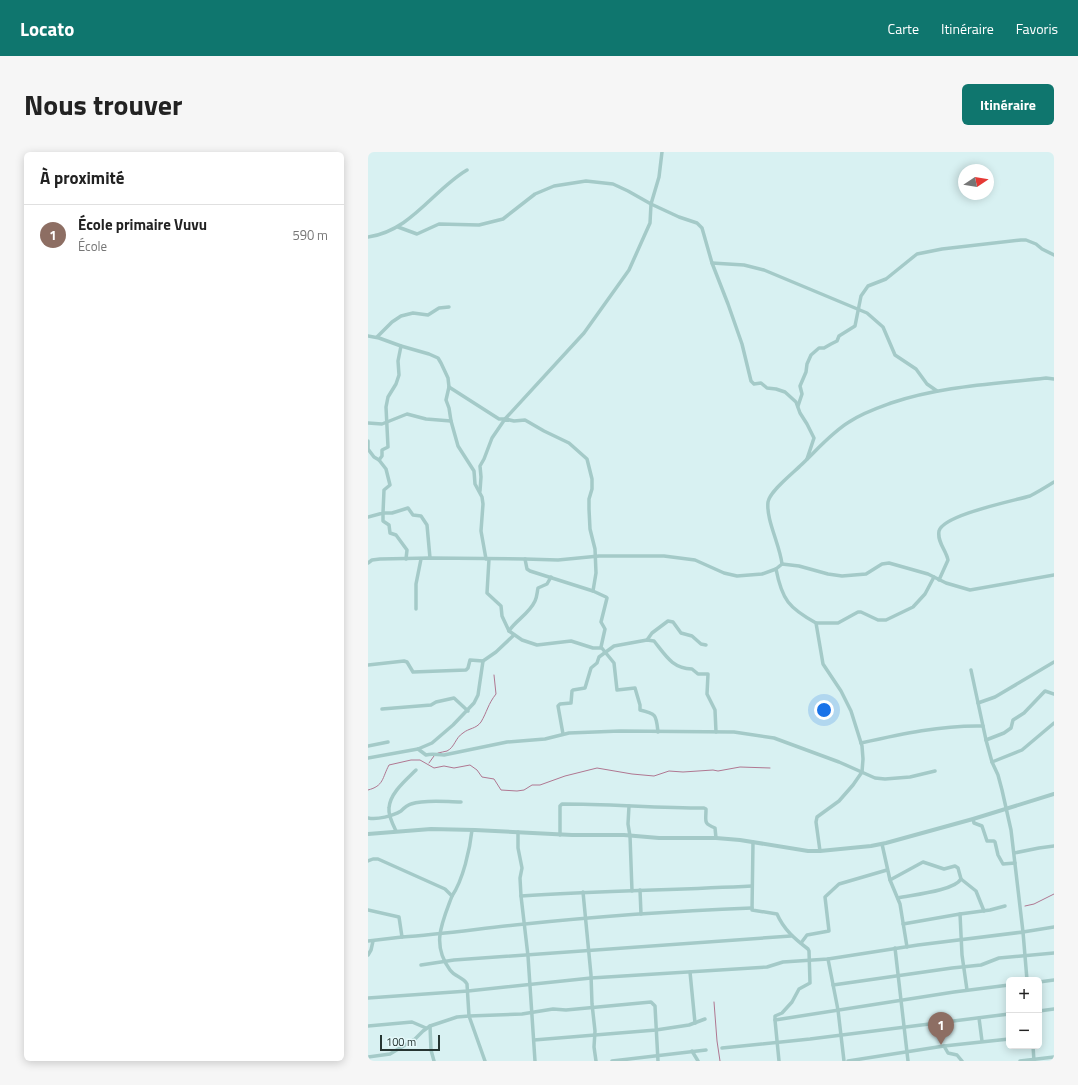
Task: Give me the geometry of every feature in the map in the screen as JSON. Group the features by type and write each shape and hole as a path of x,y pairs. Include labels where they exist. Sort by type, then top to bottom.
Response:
{"street":[{"path":"658,732 656,718 652,712 640,710 635,688 617,690 614,664 606,652 601,648 593,648 571,641 537,645 522,640 510,632 502,616 501,606 487,593 487,559 481,531 483,504 480,491 480,466 484,460 492,438 505,419 584,333 625,276 642,244 650,223 651,204 659,177 662,152"},
{"path":"368,237 398,227 420,210 452,180 467,170"},
{"path":"398,227 417,234 439,224 485,224 503,219 526,200 544,190 554,186 583,181 613,184 628,190 651,204 700,225 704,233 712,263 740,338 752,383 761,383 767,388 776,388 785,392 796,402 800,413 814,438 807,460"},
{"path":"798,406 802,394 800,386 811,355 819,348 824,348 836,341 839,336 854,327 861,296 868,286 886,279 917,254 942,249 1026,240 1054,255"},
{"path":"712,263 744,265 764,270 873,317 879,322 887,333 896,355 916,369 926,384 937,391"},
{"path":"376,337 401,316 413,313 428,315 439,308 449,307"},
{"path":"368,336 376,337 438,358 449,380 446,400 459,448 474,471 475,484 480,491"},
{"path":"379,460 382,456 382,450 388,448 386,407 388,397 396,384 399,375 398,361 401,346"},
{"path":"782,564 770,520 768,503 774,491 851,421 882,406 906,398 937,391 962,386 1046,378 1054,379"},
{"path":"449,387 499,419 514,422 525,420 569,443 578,452 586,457 592,479 592,489 589,499 590,529 596,556 596,576 593,591"},
{"path":"368,423 386,423 407,414 424,418 451,421"},
{"path":"368,441 368,449 374,458 379,460 386,469 390,485 384,490 383,521 389,524 390,533 396,535 406,549 406,559"},
{"path":"939,580 948,560 940,541 939,531 943,525 951,520 974,512 1034,494 1054,482"},
{"path":"368,517 383,513 392,513 408,508 413,515 421,516 428,525 430,558"},
{"path":"368,562 380,559 525,558 563,560 596,556 664,556 692,559 724,574 737,576 758,575 776,569 782,564 799,566 828,574 842,576 866,574 882,564 889,563 928,574 957,587 970,590 1054,575"},
{"path":"525,558 528,570 606,596 607,598 601,622 605,629 601,648"},
{"path":"416,609 416,584 420,559"},
{"path":"776,569 780,584 789,603 799,613 816,623 838,623 861,612 878,620 886,620 913,606 925,594 934,577"},
{"path":"510,632 515,623 533,606 538,588 547,584 551,577"},
{"path":"647,640 652,633 667,622 672,622 681,633 692,636 702,644 706,645"},
{"path":"816,623 823,664 851,710 861,743 863,756 862,772 853,785 839,801 817,818 816,822 820,851"},
{"path":"368,665 404,662 408,664 413,672 467,669 468,661 471,659 483,661 496,652 514,635"},
{"path":"563,734 558,706 560,704 572,702 573,690 585,688 591,668 597,663 599,657 616,645 647,640 654,641 670,662 678,667 692,669 698,674 708,674 707,694 715,710 716,732"},
{"path":"368,758 418,749 432,742 468,711 474,703 478,695 483,661"},
{"path":"978,703 995,697 1053,663 1054,668"},
{"path":"971,670 986,740 992,762 998,775 1006,808 1014,853 1027,977"},
{"path":"986,740 1004,734 1011,728 1013,720 1024,712 1045,691 1054,694"},
{"path":"382,709 431,705 436,702 454,698 468,711"},
{"path":"992,762 1022,750 1054,723"},
{"path":"861,743 948,727 984,726"},
{"path":"418,749 425,755 446,755 511,741 544,739 563,734 612,731 734,732 774,738 839,762 875,778 885,779 910,777 935,772"},
{"path":"368,746 388,742"},
{"path":"396,831 389,808 397,789 416,770"},
{"path":"368,834 431,829 560,835 716,838 753,842 808,851 820,851 882,844 973,819 1054,794"},
{"path":"368,818 377,819 390,815 412,804 461,802"},
{"path":"560,835 560,805 629,806 705,808 706,824 715,828 716,838"},
{"path":"629,806 628,824 630,836 632,891"},
{"path":"973,819 974,823 982,826 987,841 994,841 998,855 1003,864 1015,863"},
{"path":"472,830 469,852 440,927 439,935 440,948 445,962 452,973 466,982 468,990 469,1016 485,1061"},
{"path":"518,832 518,848 522,868 520,878 521,896 528,956 535,1061"},
{"path":"752,908 753,842"},
{"path":"882,844 887,870 900,904 907,947"},
{"path":"1014,853 1054,846"},
{"path":"368,861 373,859 378,860 445,889 452,896"},
{"path":"890,880 911,868 926,862 944,869 957,866 961,880 976,891 984,911"},
{"path":"801,943 807,935 829,931 825,897 838,885 887,870"},
{"path":"898,898 944,889 961,880"},
{"path":"521,896 583,892 752,886"},
{"path":"640,890 641,914"},
{"path":"583,892 584,919 591,978 596,1061"},
{"path":"903,924 984,911 1005,906"},
{"path":"368,941 439,935 524,924 699,910 752,908 754,911 777,914 782,925 792,936 809,950 810,983 799,989 792,1002 782,1013 775,1016 779,1061"},
{"path":"368,910 399,917 402,937"},
{"path":"960,914 963,966 967,990"},
{"path":"368,998 591,978 767,966 783,962 828,959 895,948 1054,927"},
{"path":"421,965 792,936"},
{"path":"368,955 373,941"},
{"path":"895,948 908,1061"},
{"path":"833,985 963,966 981,965 999,958 1025,957 1054,953"},
{"path":"828,959 838,1010 844,1061"},
{"path":"690,972 695,1023"},
{"path":"1042,982 1054,980"},
{"path":"775,1020 1006,985"},
{"path":"368,1056 381,1056 394,1052 416,1038 428,1027 457,1017 504,1015 553,1009 566,1010 650,1002 655,1006 658,1061"},
{"path":"1042,1011 1054,1009"},
{"path":"722,1048 1006,1014"},
{"path":"979,1018 982,1041"},
{"path":"534,1040 656,1030 684,1026 705,1019"},
{"path":"368,1026 412,1022 428,1027"},
{"path":"428,1027 434,1061"},
{"path":"848,1061 907,1051 1006,1038"},
{"path":"944,1046 948,1053 957,1055 962,1061"},
{"path":"1033,1049 1034,1060"},
{"path":"612,1061 706,1050"},
{"path":"692,1052 698,1061"},
{"path":"1020,1061 1054,1056"}],"waterway":[{"path":"438,753 450,749 460,735 477,726 481,722 496,694 494,675"},
{"path":"429,763 434,756"},
{"path":"368,790 380,784 389,765 411,760 420,760 434,768 444,766 454,768 470,765 477,770 482,777 494,779 501,790 517,791 524,790 532,785 540,785 565,776 597,768 654,776 669,771 718,771 740,767 770,768"},
{"path":"1025,906 1034,904 1054,894"},
{"path":"714,1002 720,1061"}],"place":[{"name":"École primaire Vuvu","path":"941,1045"}]}
